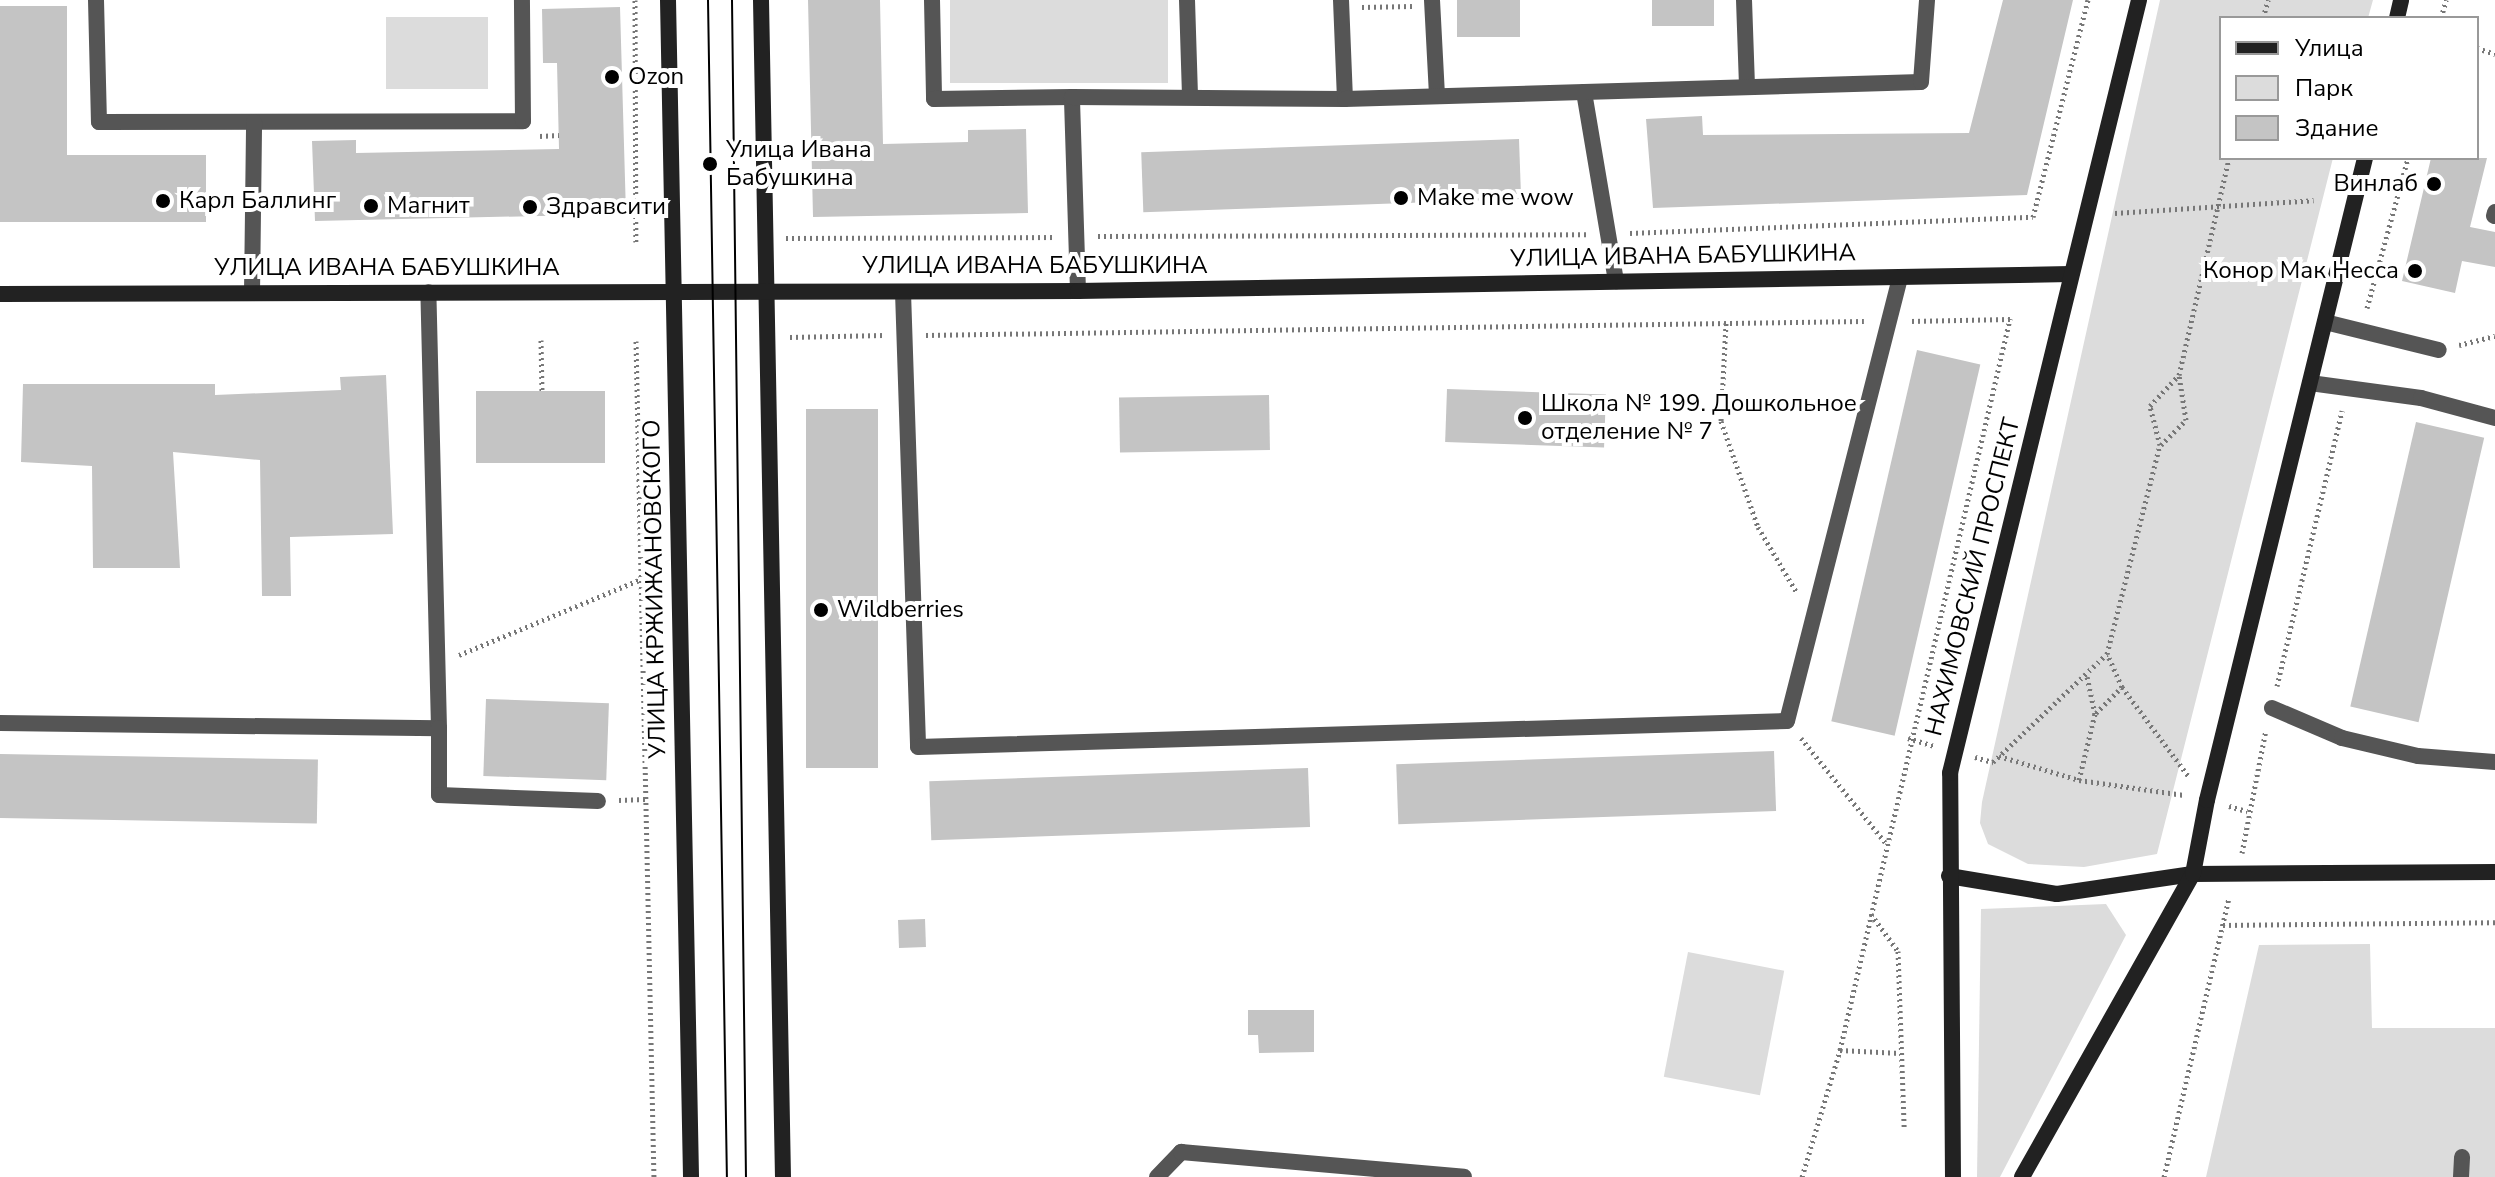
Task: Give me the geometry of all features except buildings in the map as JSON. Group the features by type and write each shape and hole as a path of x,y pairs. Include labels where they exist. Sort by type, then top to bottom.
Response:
{"street":[{"name":"УЛИЦА КРЖИЖАНОВСКОГО","path":"668,0 691,1177"},
{"path":"761,0 783,1177"},
{"name":"НАХИМОВСКИЙ ПРОСПЕКТ","path":"1953,1177 1950,773 2139,0"},
{"path":"2022,1177 2193,874 2207,800 2365,160"},
{"name":"УЛИЦА ИВАНА БАБУШКИНА","path":"0,294 1078,291 2071,274"},
{"path":"1949,876 2057,894 2193,874 2495,872"}],"lane":[{"path":"96,0 99,122 523,121 522,0"},
{"path":"932,0 934,99 1190,96 1345,99 1921,82 1927,0"},
{"path":"1187,0 1190,96"},
{"path":"1744,0 1747,87"},
{"path":"1432,3 1437,94"},
{"path":"1341,4 1345,99"},
{"path":"1584,92 1616,281"},
{"path":"1072,97 1078,291"},
{"path":"252,293 254,122"},
{"path":"903,292 918,747 1787,721 1900,277"},
{"path":"428,292 440,663 439,795 598,801"},
{"path":"2325,322 2439,350"},
{"path":"2310,383 2421,398 2495,418"},
{"path":"2272,708 2342,738 2418,756 2495,762"},
{"path":"0,723 439,728"},
{"path":"1157,1177 1181,1152 1410,1175 1464,1177"},
{"path":"2461,1177 2462,1157"}],"path":[{"path":"635,0 636,242"},
{"path":"785,238 1607,234 2033,217 2088,0"},
{"path":"1341,4 1432,3"},
{"path":"2160,445 2186,420 2179,375 2220,209 2229,160"},
{"path":"2361,332 2407,160"},
{"path":"2115,213 2220,209 2314,200"},
{"path":"786,337 2010,319 1840,1050 1802,1177"},
{"path":"1726,323 1721,421 1758,527 1813,620"},
{"path":"2439,350 2495,336"},
{"path":"541,340 542,391"},
{"path":"636,341 654,1177"},
{"path":"1993,762 2107,654 2160,445 2150,406 2179,375"},
{"path":"2164,1177 2235,873 2247,839 2247,811 2348,388"},
{"path":"440,663 642,579"},
{"path":"2107,654 2122,687 2207,800"},
{"path":"2079,780 2095,714 2087,676"},
{"path":"2095,714 2122,687"},
{"path":"1787,721 1886,843"},
{"path":"1999,756 2079,780 2207,800 2247,811"},
{"path":"1870,913 1898,951 1904,1127"},
{"path":"2223,925 2495,922"},
{"path":"1840,1050 1900,1053"}],"green space":[{"path":"950,0 1168,0 1168,83 950,83"},
{"path":"2160,0 2373,0 2369,16 2219,16 2219,160 2332,160 2157,854 2084,867 2028,864 1988,844 1980,823 1982,802"},
{"path":"386,17 488,17 488,89 386,89"},
{"path":"2106,904 2126,935 2000,1177 1977,1177 1981,909"},
{"path":"2370,944 2372,1028 2495,1028 2495,1177 2206,1177 2259,945"},
{"path":"1688,952 1784,971 1760,1095 1664,1077"}],"tram line":[{"path":"708,0 727,1177"},
{"path":"732,0 746,1177"}],"place":[{"name":"Ozon","path":"612,77"},
{"name":"Улица Ивана Бабушкина","path":"710,164"},
{"name":"Винлаб","path":"2434,184"},
{"name":"Make me wow","path":"1401,198"},
{"name":"Карл Баллинг","path":"163,201"},
{"name":"Магнит","path":"371,206"},
{"name":"Здравсити","path":"530,207"},
{"name":"Конор Мак Несса","path":"2415,271"},
{"name":"Школа № 199. Дошкольное отделение № 7","path":"1525,418"},
{"name":"Wildberries","path":"821,610"}]}
